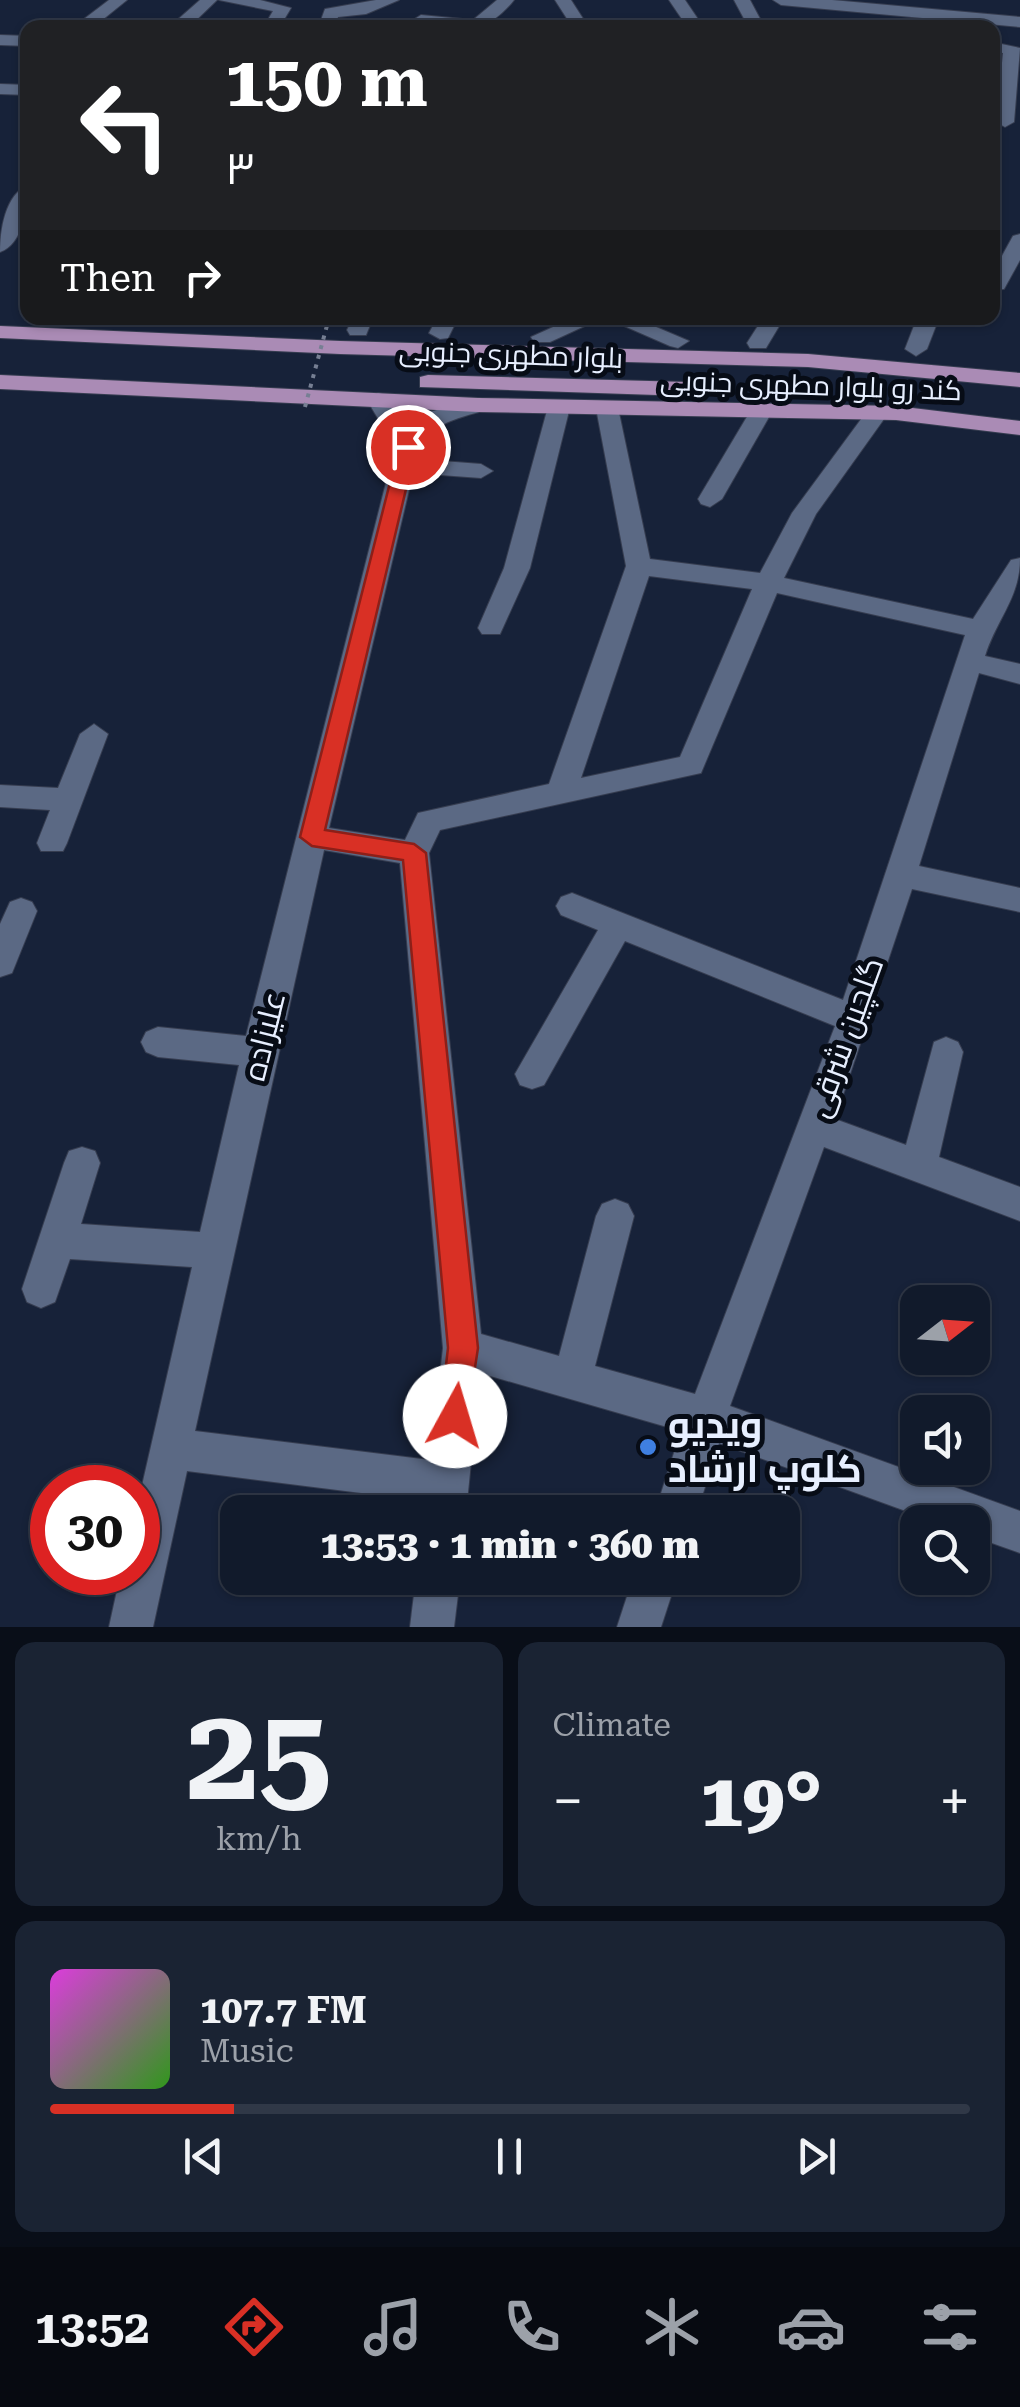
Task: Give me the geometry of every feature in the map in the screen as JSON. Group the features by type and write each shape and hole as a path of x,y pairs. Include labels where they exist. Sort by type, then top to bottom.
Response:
{"main road":[{"path":"240,325 355,331"},
{"name":"کند رو بلوار مطهری جنوبی","path":"355,331 444,325 507,326 542,337 916,349 1020,363"},
{"name":"بلوار مطهری جنوبی","path":"0,332 355,331 892,365 1020,380"},
{"path":"836,346 892,365"},
{"name":"بلوار مطهری جنوبی","path":"0,364 773,404 894,396 1020,412"},
{"path":"79,370 128,387"},
{"name":"کند رو بلوار مطهری جنوبی","path":"0,382 606,408 773,404 1020,428"}],"street":[{"path":"93,20 119,0"},
{"path":"186,20 210,0"},
{"path":"227,0 283,8 275,20"},
{"path":"329,20 361,19 391,0"},
{"path":"488,20 506,0"},
{"path":"779,4 987,20"},
{"path":"1000,47 1012,48 1005,122"},
{"path":"0,246 20,207"},
{"path":"1002,283 1020,240"},
{"path":"542,337 574,325"},
{"path":"636,325 678,341"},
{"path":"758,344 770,325"},
{"path":"916,349 925,325"},
{"path":"378,400 405,456"},
{"path":"405,456 432,419 478,404"},
{"path":"710,499 773,404"},
{"path":"491,628 517,568 559,406"},
{"path":"561,792 639,566 606,408"},
{"path":"446,1495 463,1348 414,853 429,821 691,764 768,584 804,513 878,412"},
{"path":"405,456 480,471"},
{"name":"علیزاده","path":"130,1627 259,1052 405,456"},
{"path":"639,566 768,584 980,629"},
{"name":"گلچین شرقی","path":"681,1495 706,1418 854,1019 980,629 1020,566"},
{"path":"971,662 1020,674"},
{"path":"52,844 94,734"},
{"path":"0,796 69,800"},
{"path":"312,837 414,853"},
{"path":"902,874 1020,900"},
{"path":"572,906 854,1019"},
{"path":"0,964 21,910"},
{"path":"532,1074 618,924"},
{"path":"158,1042 259,1052"},
{"path":"919,1167 946,1052"},
{"path":"813,1128 1020,1204"},
{"path":"41,1289 82,1163"},
{"path":"572,1380 615,1216"},
{"path":"57,1240 213,1251"},
{"path":"463,1348 706,1418 1020,1532"},
{"path":"170,1448 429,1495"},
{"path":"432,1627 436,1595"},
{"path":"640,1627 650,1595"}],"path":[{"path":"305,407 327,325"}],"place":[{"name":"ویدیو کلوپ ارشاد","path":"648,1447"}],"route":[{"path":"408,447 312,837 414,853 463,1348 455,1416"}]}
